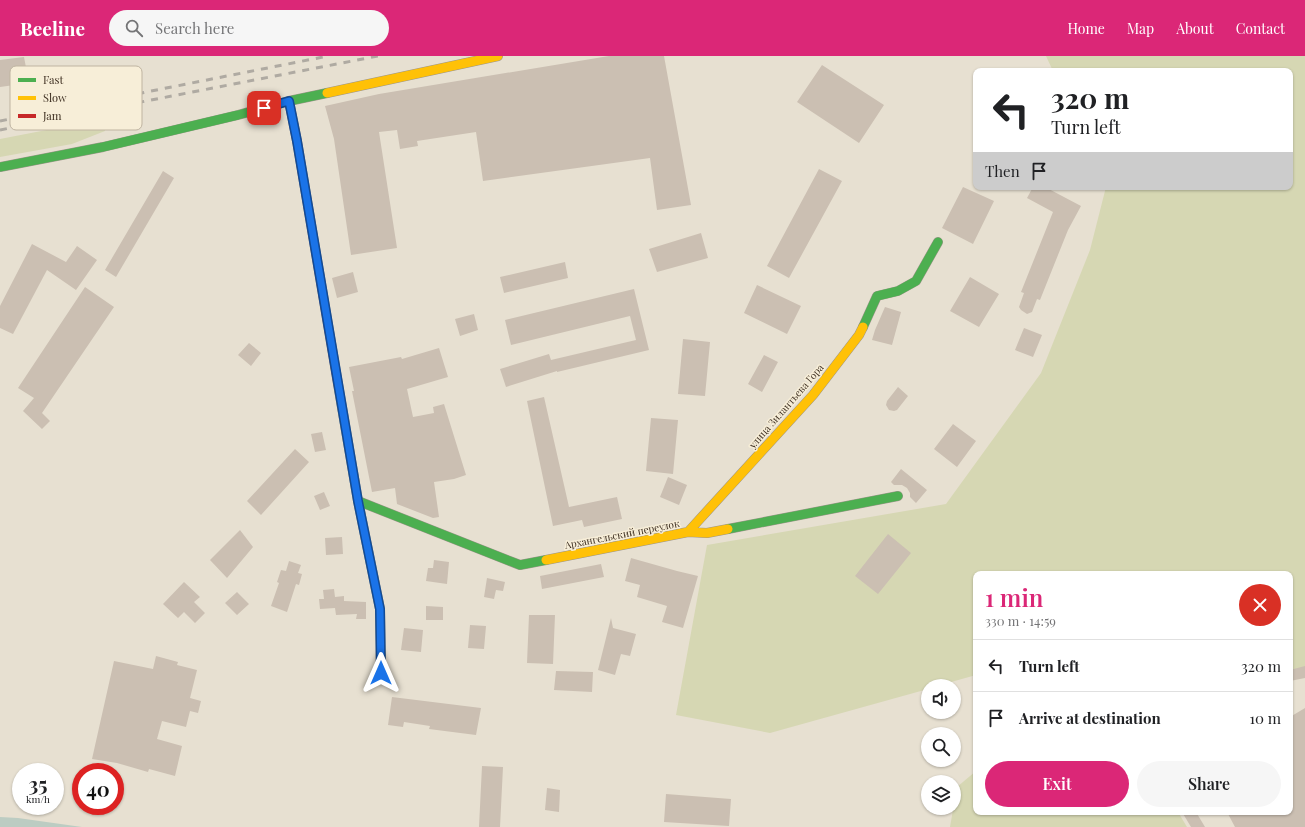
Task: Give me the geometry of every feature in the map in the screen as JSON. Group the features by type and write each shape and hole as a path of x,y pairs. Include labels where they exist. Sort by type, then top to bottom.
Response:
{"street":[{"path":"0,167 103,147 238,115 289,101 498,56"},
{"path":"289,101 358,501 380,609 381,673"},
{"name":"улица Зилантьева Гора","path":"688,532 813,395 859,335 877,296 898,292 916,281 938,242"},
{"name":"Архангельский переулок","path":"358,501 520,565 688,532 707,533 898,496"}],"green space":[{"path":"1046,56 1305,56 1305,671 1293,672 1293,571 973,571 973,676 961,679 921,679 921,691 770,733 676,715 707,545 946,504 1041,373 1090,250 1105,190 1293,190 1293,68 1052,68"},
{"path":"46,130 105,130 72,144 0,157 0,139"},
{"path":"973,774 973,815 1180,815 1187,827 950,827 952,815 961,815 961,784"}],"shaded area":[{"path":"0,817 18,818 82,827 0,827"}],"building":[{"path":"609,56 664,56 691,205 657,210 650,158 483,181 476,132 417,141 418,146 400,149 397,130 379,132 397,248 351,255 334,139 325,106 379,94"},
{"path":"24,57 26,66 10,66 10,86 0,87 0,60"},
{"path":"822,65 884,105 859,143 797,102"},
{"path":"819,169 842,181 789,278 767,266"},
{"path":"163,171 174,178 116,277 105,270"},
{"path":"963,187 994,201 973,244 942,228"},
{"path":"1031,190 1051,190 1081,206 1068,230 1040,300 1037,299 1032,312 1027,314 1019,307 1024,293 1021,292 1053,212 1027,198"},
{"path":"701,233 708,258 657,272 649,249"},
{"path":"32,244 66,262 77,246 97,260 76,290 47,270 13,334 0,328 0,306"},
{"path":"565,262 568,278 504,293 500,277"},
{"path":"353,272 358,292 337,298 332,278"},
{"path":"970,277 999,294 979,327 950,311"},
{"path":"757,285 801,306 787,334 744,313"},
{"path":"85,287 114,307 42,413 50,421 42,429 23,411 34,398 18,388"},
{"path":"634,289 649,350 557,371 506,387 500,369 549,354 551,360 636,340 630,316 511,345 505,320"},
{"path":"885,307 901,312 892,345 872,340"},
{"path":"474,314 478,330 460,336 455,319"},
{"path":"1024,328 1042,335 1033,357 1015,350"},
{"path":"683,339 710,342 705,396 678,394"},
{"path":"249,343 261,353 251,366 238,355"},
{"path":"439,348 448,377 407,389 413,417 434,413 433,407 444,404 466,475 454,479 434,482 439,517 433,518 397,504 395,488 372,492 352,391 354,391 349,367 401,357 402,359"},
{"path":"764,355 778,362 762,392 748,384"},
{"path":"898,387 908,396 897,410 889,410 886,405 887,401"},
{"path":"544,397 569,507 617,497 622,519 584,527 582,520 553,526 527,401"},
{"path":"651,418 678,420 673,474 646,471"},
{"path":"953,424 976,441 957,467 934,449"},
{"path":"322,432 326,450 315,452 311,434"},
{"path":"295,449 309,462 261,515 247,501"},
{"path":"901,469 927,490 916,503 910,497 910,493 907,488 902,485 894,485 891,482"},
{"path":"668,477 687,485 679,505 660,497"},
{"path":"324,492 330,506 320,510 314,496"},
{"path":"240,530 253,547 227,578 210,560"},
{"path":"888,534 911,553 878,594 855,576"},
{"path":"342,537 343,554 326,555 325,538"},
{"path":"631,558 698,576 683,628 662,622 667,606 637,597 640,585 625,581"},
{"path":"434,560 449,562 447,584 426,581 428,568 433,568"},
{"path":"289,561 301,565 298,573 302,574 299,585 296,584 287,612 271,606 279,583 277,582 281,570 286,571"},
{"path":"601,564 604,577 542,589 540,576"},
{"path":"487,578 505,582 503,591 496,590 494,599 484,597"},
{"path":"184,582 200,597 194,602 205,613 195,623 184,612 178,618 163,604"},
{"path":"334,589 335,597 344,596 344,601 366,602 366,619 356,619 357,614 336,615 335,608 320,609 319,599 324,599 323,590"},
{"path":"237,592 249,604 237,615 225,603"},
{"path":"426,606 443,607 443,620 426,620"},
{"path":"529,615 555,615 553,664 527,663"},
{"path":"611,618 613,628 636,634 630,656 621,654 615,675 598,670"},
{"path":"470,625 486,626 484,649 468,648"},
{"path":"404,628 423,630 421,652 401,650"},
{"path":"156,656 178,662 177,665 197,670 190,698 201,701 198,713 190,711 186,727 162,721 157,739 182,746 175,776 149,769 148,772 124,765 124,763 92,759 114,661 153,669"},
{"path":"1305,666 1305,678 1293,680 1293,669"},
{"path":"556,671 593,672 592,692 554,690"},
{"path":"392,697 481,708 476,735 429,729 430,726 404,722 403,727 388,725"},
{"path":"1305,708 1305,827 1235,827 1229,815 1293,815 1293,715"},
{"path":"482,766 503,767 500,827 479,827"},
{"path":"547,788 560,790 559,812 545,810"},
{"path":"666,794 731,799 729,826 664,822"},
{"path":"1184,815 1198,815 1205,827 1191,827"}],"railway":[{"path":"142,93 328,56"},
{"path":"142,102 378,56"},
{"path":"0,121 10,119"},
{"path":"0,130 10,128"}],"traffic: fast":[{"path":"0,167 103,147 327,93"},
{"path":"863,327 877,296 898,291 916,281 938,242"},
{"path":"728,529 898,496"},
{"path":"358,501 520,565 546,560"}],"traffic: slow":[{"path":"327,93 498,56"},
{"path":"688,532 813,395 859,335 863,327"},
{"path":"338,384 358,501 380,609 381,673"},
{"path":"546,560 688,532 707,533 728,529"}],"traffic: jam":[{"path":"289,101 338,384"}],"route":[{"path":"264,108 289,101 358,501 380,609 381,673"}]}
